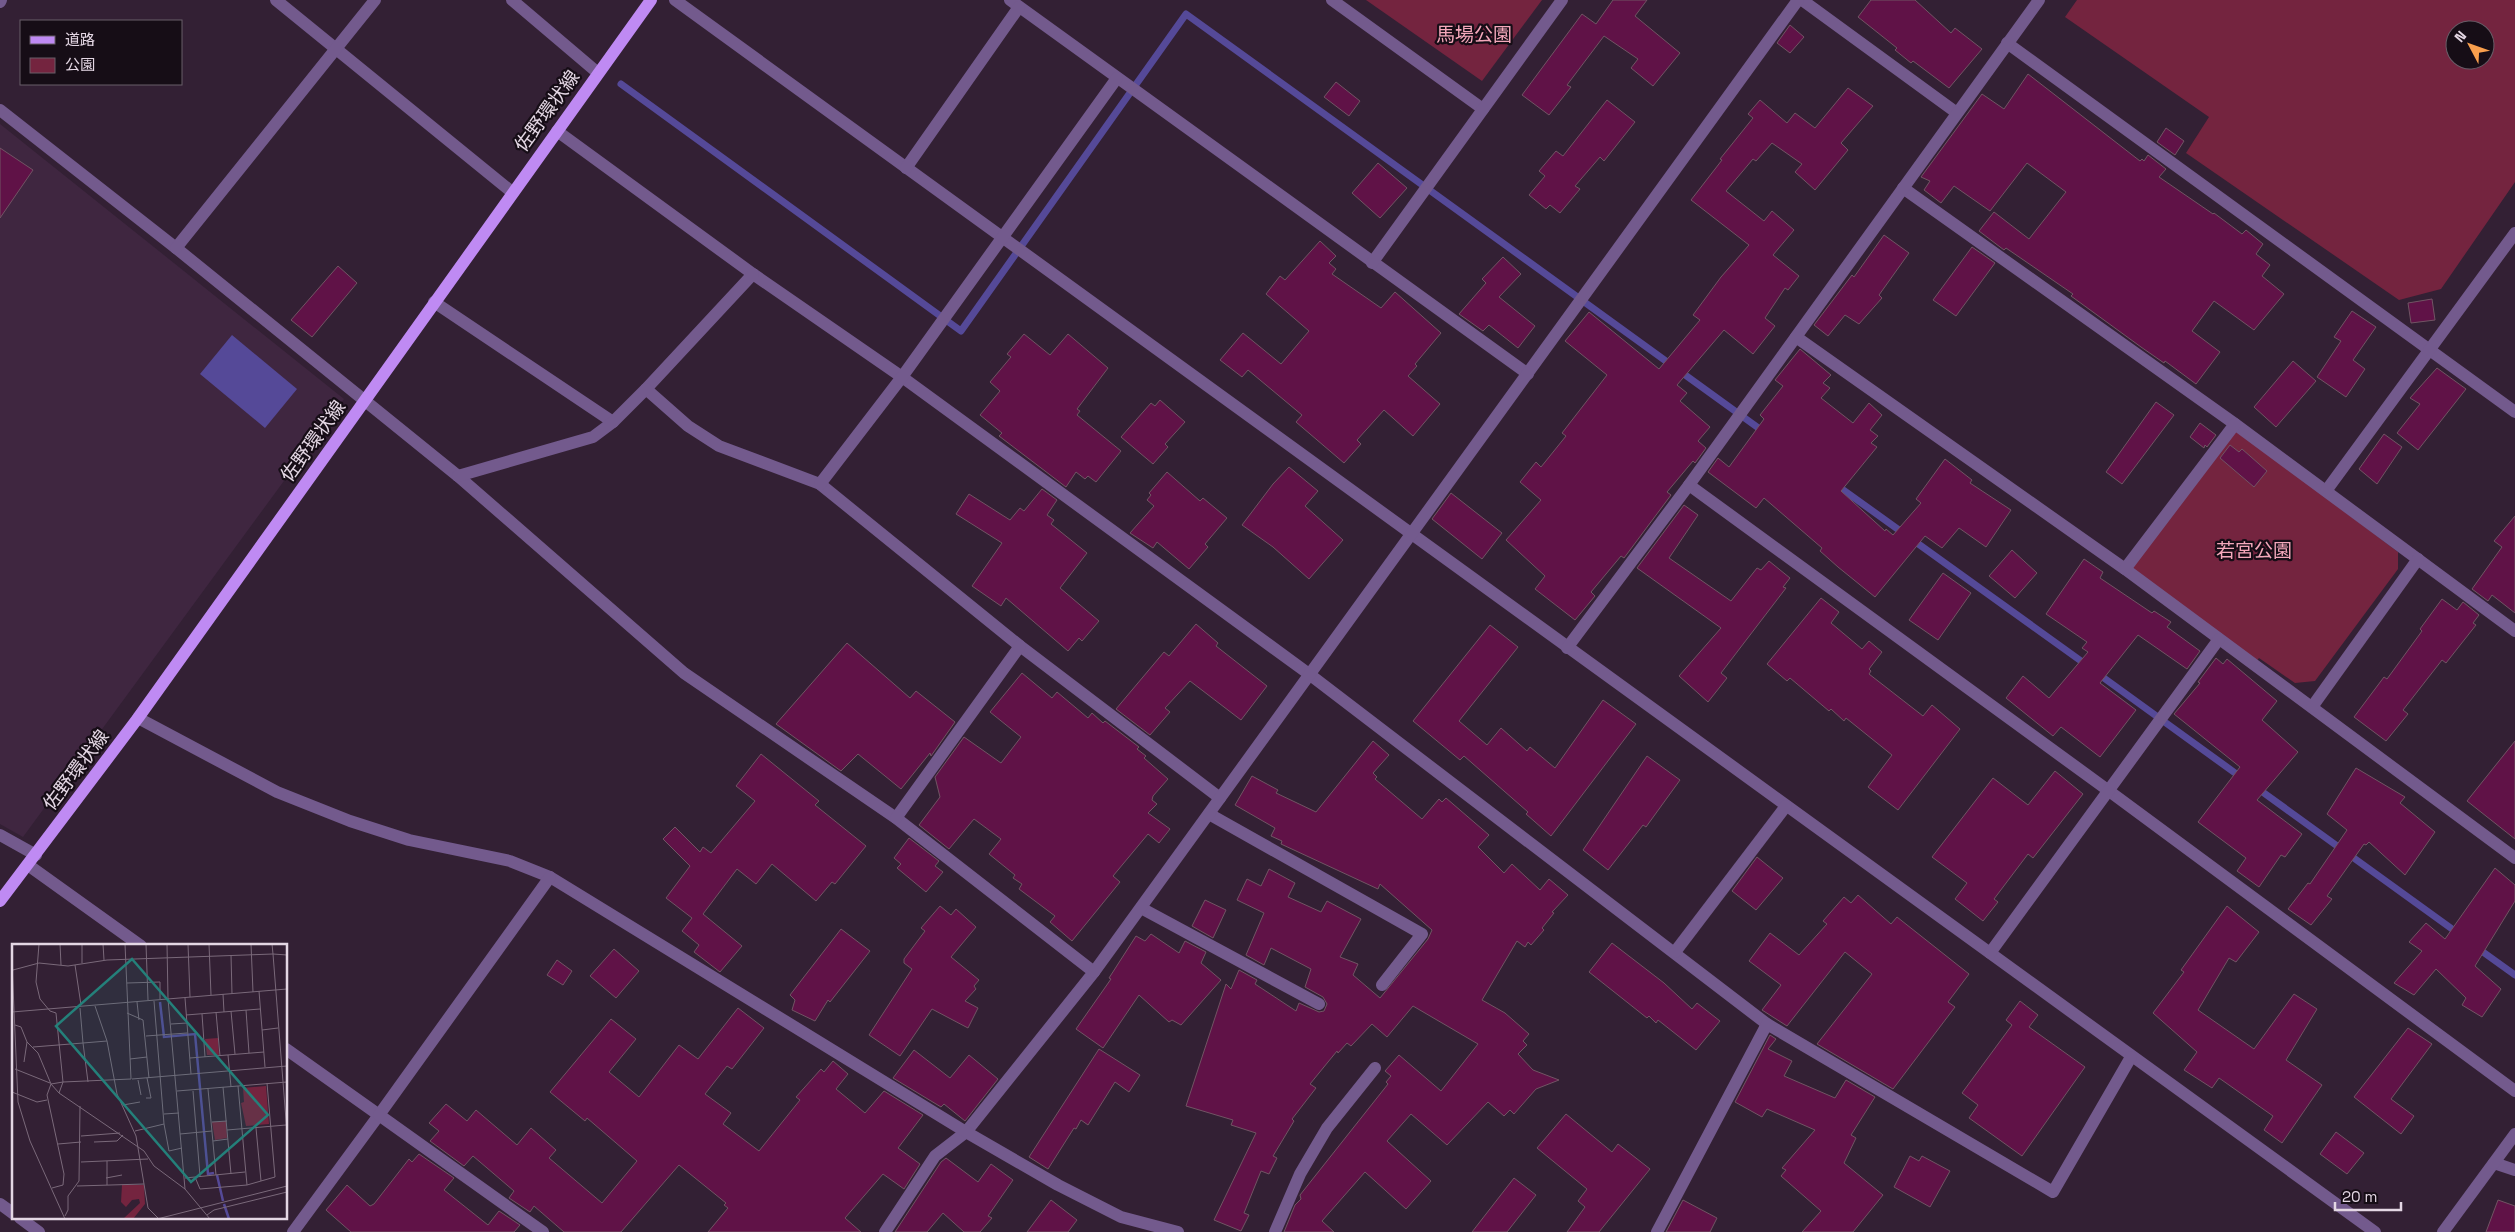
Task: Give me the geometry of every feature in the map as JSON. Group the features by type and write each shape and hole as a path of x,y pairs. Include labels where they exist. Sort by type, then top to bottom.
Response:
{"main road":[{"name":"佐野環状線","path":"0,901 138,718 651,0"}],"street":[{"path":"276,0 512,192"},
{"path":"176,248 335,48 376,0"},
{"path":"512,0 598,73"},
{"path":"675,0 2375,1232"},
{"path":"1332,0 1483,109"},
{"path":"1372,263 1562,0"},
{"path":"885,1232 935,1156 966,1132 1094,972 1798,0"},
{"path":"1802,0 1957,113"},
{"path":"1567,648 1689,485 2038,0"},
{"path":"906,168 1014,3 1528,374"},
{"path":"2008,43 2515,412"},
{"path":"820,484 902,377 1117,78"},
{"path":"0,110 176,248 458,476 684,673 896,818 1094,972"},
{"path":"556,131 753,274 902,377 1309,674 1767,1024 2053,1192 2131,1057"},
{"path":"1903,188 2235,424 2515,630"},
{"path":"2326,491 2515,233"},
{"path":"458,476 593,437 612,422 646,389 753,274"},
{"path":"434,302 612,422"},
{"path":"1796,337 2125,569 2515,858"},
{"path":"646,389 688,426 719,446 820,484 1020,646 1220,798"},
{"path":"2125,569 2235,424"},
{"path":"1689,485 2109,791 2515,1091"},
{"path":"2312,707 2418,559"},
{"path":"1990,954 2219,639"},
{"path":"896,818 1020,646"},
{"path":"138,718 277,792 350,821 409,840 510,861 550,876 966,1132 1058,1185 1121,1217 1178,1232"},
{"path":"1675,952 1786,806"},
{"path":"1209,814 1422,934 1382,985"},
{"path":"0,835 139,944"},
{"path":"293,1232 550,876"},
{"path":"1141,908 1319,1004"},
{"path":"1657,1232 1767,1024"},
{"path":"288,1050 543,1232"},
{"path":"1275,1232 1300,1174 1327,1128 1374,1068"},
{"path":"2443,1232 2515,1134"},
{"path":"2494,1163 2515,1170"},
{"path":"0,1204 12,1213"},
{"path":"23,1220 39,1232"}],"shaded area":[{"path":"0,124 344,399 23,837 0,824"},
{"path":"232,335 297,389 265,428 200,374"}],"green space":[{"name":"馬場公園","path":"1366,0 1542,0 1482,81"},
{"path":"2077,0 2515,0 2515,182 2441,289 2399,300 2186,153 2209,117 2065,17"},
{"name":"若宮公園","path":"2235,429 2398,552 2398,569 2315,681 2295,683 2259,658 2253,665 2131,567"}],"building":[{"path":"1613,0 1647,0 1635,16 1680,53 1653,86 1631,68 1638,59 1604,36 1567,85 1571,87 1549,115 1522,95 1582,14 1596,24"},
{"path":"1871,0 1915,0 1951,33 1955,28 1982,49 1949,88 1913,61 1911,63 1895,50 1897,48 1858,17"},
{"path":"1790,25 1804,37 1790,53 1777,43"},
{"path":"2028,74 2140,161 2142,159 2144,161 2148,155 2166,169 2159,177 2242,234 2246,230 2263,244 2256,254 2270,265 2262,276 2284,294 2254,330 2214,301 2192,331 2220,352 2196,384 2071,296 2073,294 2006,248 2004,250 1979,231 1994,212 2029,239 2066,192 2027,163 1990,211 1954,186 1941,203 1924,190 1930,181 1921,177 1982,94 2004,109"},
{"path":"1336,82 1360,101 1349,116 1324,97"},
{"path":"1848,88 1873,106 1841,143 1848,150 1815,190 1795,172 1802,164 1772,143 1756,161 1753,159 1726,191 1764,221 1772,211 1794,230 1773,255 1799,276 1788,290 1785,288 1765,318 1775,326 1753,354 1724,330 1677,385 1687,393 1680,401 1710,427 1698,441 1706,448 1695,463 1693,461 1667,492 1671,495 1624,558 1621,556 1591,592 1595,596 1575,620 1535,589 1545,576 1506,540 1541,500 1520,482 1536,462 1541,467 1566,436 1562,433 1607,375 1565,341 1589,312 1659,369 1700,320 1693,315 1721,277 1749,245 1691,200 1722,160 1720,159 1753,118 1748,114 1760,100 1787,123 1795,113 1815,128"},
{"path":"1607,100 1635,122 1604,161 1600,157 1575,186 1580,189 1560,213 1550,205 1546,209 1529,195 1545,176 1539,171 1556,151 1563,156"},
{"path":"2166,128 2184,141 2175,155 2157,142"},
{"path":"0,148 33,170 0,218"},
{"path":"1378,163 1407,188 1380,218 1352,193"},
{"path":"1884,235 1909,253 1879,295 1882,298 1859,324 1845,315 1828,336 1814,325 1852,275 1854,277"},
{"path":"1320,241 1336,256 1329,263 1336,269 1332,274 1381,308 1395,292 1441,333 1415,364 1417,366 1408,376 1440,404 1413,436 1384,410 1357,440 1361,444 1344,463 1296,422 1302,415 1248,370 1242,377 1220,360 1243,333 1281,364 1309,331 1266,294 1280,276 1285,280"},
{"path":"1972,247 1995,263 1956,316 1933,300"},
{"path":"1503,257 1521,274 1499,297 1535,326 1518,348 1489,325 1483,331 1459,314 1486,283 1482,279"},
{"path":"338,266 357,283 312,337 291,320"},
{"path":"2432,299 2435,320 2411,323 2408,303"},
{"path":"2352,311 2376,327 2353,360 2365,369 2346,397 2317,377 2341,341 2334,337"},
{"path":"1024,334 1050,355 1068,334 1108,368 1077,409 1080,411 1077,415 1121,451 1096,482 1088,476 1085,479 1076,472 1066,487 999,436 1002,433 980,415 1000,391 990,382 1011,357 1007,354"},
{"path":"1800,349 1831,375 1823,383 1830,388 1821,398 1853,423 1869,403 1882,415 1870,430 1878,436 1871,443 1877,447 1841,491 1885,531 1886,529 1893,535 1921,503 1916,499 1945,459 1972,480 1970,483 2011,510 1986,547 1959,528 1942,548 1925,536 1875,597 1820,551 1822,548 1764,498 1756,508 1708,472 1718,458 1729,467 1764,419 1760,415 1783,386 1775,380"},
{"path":"2293,361 2316,381 2276,427 2254,407"},
{"path":"2437,368 2466,389 2418,450 2397,433 2420,404 2410,398"},
{"path":"1160,400 1185,422 1165,444 1168,447 1153,464 1121,437 1151,403 1155,406"},
{"path":"2156,402 2174,415 2122,484 2106,472"},
{"path":"2200,423 2216,435 2207,447 2205,445 2204,448 2190,437"},
{"path":"2384,434 2402,447 2377,484 2359,469"},
{"path":"2230,445 2239,452 2242,449 2267,471 2254,487 2220,458"},
{"path":"1289,467 1318,491 1305,506 1343,540 1309,579 1273,547 1242,525 1273,484"},
{"path":"1167,472 1200,501 1203,498 1227,518 1205,544 1208,547 1189,569 1157,542 1153,548 1130,533 1154,506 1147,500 1151,495 1149,493"},
{"path":"1042,489 1057,500 1047,515 1054,520 1051,524 1087,553 1060,588 1099,621 1082,641 1079,638 1068,651 1006,598 1001,606 972,586 1002,543 956,514 969,494 1010,520 1020,508 1024,511"},
{"path":"1451,493 1502,533 1482,559 1432,519"},
{"path":"1684,505 1698,515 1669,558 1731,601 1757,568 1761,570 1769,561 1790,578 1783,587 1786,588 1721,673 1727,678 1708,702 1679,676 1721,628 1637,568"},
{"path":"2515,516 2515,613 2492,595 2488,601 2472,589 2502,547 2494,541"},
{"path":"2012,550 2037,573 2015,598 1989,576"},
{"path":"2084,559 2103,572 2100,578 2152,613 2154,611 2171,622 2167,627 2200,651 2187,669 2138,635 2100,683 2136,710 2100,757 2061,727 2053,736 2006,698 2023,676 2049,698 2088,652 2082,648 2087,642 2046,614"},
{"path":"1943,573 1971,593 1938,640 1909,620"},
{"path":"1821,598 1839,612 1831,623 1862,649 1869,641 1882,652 1869,669 1871,671 1869,674 1923,716 1932,705 1960,729 1898,810 1868,787 1892,755 1846,718 1844,721 1831,709 1829,711 1790,678 1787,681 1767,664"},
{"path":"2442,599 2457,610 2463,602 2479,615 2473,623 2476,625 2446,663 2442,660 2403,710 2408,714 2386,741 2354,717 2384,677 2387,679 2422,631 2420,629"},
{"path":"1196,624 1218,643 1216,646 1267,686 1241,720 1190,681 1165,708 1170,712 1150,735 1116,709 1164,652 1169,656"},
{"path":"1490,625 1518,647 1459,721 1487,745 1501,728 1527,751 1530,747 1555,768 1603,700 1636,724 1551,836 1526,814 1528,812 1464,756 1460,760 1413,721"},
{"path":"847,643 910,698 916,691 955,722 931,756 930,753 901,789 858,754 841,771 776,724"},
{"path":"2216,658 2223,664 2227,659 2277,701 2262,720 2298,752 2257,800 2302,834 2285,857 2281,855 2259,887 2237,871 2246,858 2198,822 2240,767 2174,714 2200,683 2198,682"},
{"path":"1022,673 1052,698 1057,692 1088,718 1092,713 1103,723 1105,721 1139,747 1137,749 1146,756 1144,758 1168,779 1153,796 1152,800 1157,804 1148,813 1170,829 1159,843 1148,834 1113,876 1120,882 1072,941 1050,922 1055,916 1019,889 1022,884 1013,878 1015,875 989,854 1001,839 974,819 949,849 919,825 940,797 935,777 964,737 1001,763 1021,737 990,712"},
{"path":"1373,741 1389,755 1373,773 1377,777 1375,779 1422,819 1439,799 1442,802 1446,798 1489,835 1478,847 1504,873 1512,864 1540,890 1549,879 1568,895 1552,912 1554,913 1542,928 1544,930 1531,945 1528,942 1525,947 1517,941 1482,1000 1505,1013 1529,1034 1523,1041 1527,1045 1518,1054 1533,1070 1559,1080 1536,1089 1514,1114 1510,1110 1504,1116 1488,1102 1447,1145 1411,1114 1387,1141 1431,1181 1406,1209 1365,1172 1322,1221 1334,1232 1284,1232 1295,1205 1301,1199 1300,1195 1388,1084 1386,1082 1391,1076 1385,1071 1399,1055 1441,1091 1478,1044 1413,1006 1387,1037 1372,1024 1351,1046 1347,1043 1338,1053 1337,1051 1310,1084 1316,1088 1292,1119 1294,1121 1273,1156 1277,1158 1269,1174 1261,1171 1244,1213 1249,1215 1241,1231 1214,1220 1256,1133 1231,1125 1233,1120 1186,1106 1226,984 1231,989 1239,970 1257,980 1255,984 1296,1011 1299,1003 1319,1012 1324,1011 1327,1004 1323,997 1305,987 1311,969 1271,948 1264,965 1246,955 1264,913 1237,900 1247,879 1261,886 1269,869 1295,883 1288,897 1321,912 1327,901 1361,919 1340,957 1358,964 1353,975 1380,998 1428,939 1432,930 1380,884 1378,889 1281,844 1282,841 1271,836 1275,828 1235,805 1252,776 1278,790 1276,793 1316,812"},
{"path":"2515,741 2515,839 2467,801"},
{"path":"761,754 819,801 815,805 866,846 835,884 832,882 816,901 772,864 756,884 737,869 703,914 742,946 720,972 694,952 699,945 682,931 692,918 666,898 690,866 663,839 675,827 700,852 703,847 711,853 755,801 736,786"},
{"path":"1647,756 1680,780 1646,827 1643,825 1608,870 1583,850"},
{"path":"2356,768 2405,797 2400,803 2435,832 2405,875 2369,842 2366,845 2364,844 2327,896 2332,899 2311,925 2288,909 2308,883 2310,884 2347,830 2327,814"},
{"path":"2055,771 2083,794 2033,858 2028,854 1994,899 1998,902 1983,921 1955,899 1967,883 1932,857 1993,778 2028,805"},
{"path":"909,838 939,861 935,866 943,872 926,892 897,868 901,864 894,858"},
{"path":"1757,857 1783,878 1756,910 1732,891"},
{"path":"2495,868 2515,885 2515,901 2475,966 2501,989 2482,1017 2462,1005 2466,998 2436,969 2414,995 2394,983 2422,951 2409,942 2426,923 2445,939"},
{"path":"1858,895 1891,924 1897,917 1969,974 1948,1002 1955,1007 1893,1089 1817,1044 1872,974 1845,952 1787,1026 1762,1010 1781,985 1749,961 1770,933 1799,955 1827,924 1823,921 1844,897 1851,903"},
{"path":"1205,900 1226,910 1213,938 1192,926"},
{"path":"940,906 951,915 956,909 976,927 951,957 979,980 974,986 976,989 965,1001 978,1008 968,1028 932,1009 900,1056 869,1035 912,969 904,963 904,959 925,931 921,928"},
{"path":"2227,906 2259,932 2236,962 2229,958 2198,1010 2254,1049 2294,994 2317,1009 2286,1060 2322,1085 2282,1143 2264,1130 2273,1116 2219,1078 2212,1088 2184,1070 2197,1052 2153,1013 2184,972 2181,970"},
{"path":"841,929 870,951 830,1002 828,1000 815,1021 792,1010 795,1000 790,995"},
{"path":"1151,934 1179,953 1185,941 1206,952 1201,963 1221,980 1181,1025 1172,1020 1169,1022 1139,995 1103,1048 1076,1029 1111,979 1109,978 1136,936 1145,941"},
{"path":"1612,943 1664,983 1692,1009 1697,1003 1720,1021 1696,1050 1658,1020 1656,1023 1649,1016 1647,1018 1589,972"},
{"path":"614,949 639,971 616,998 590,976"},
{"path":"557,960 572,971 563,985 547,975"},
{"path":"2020,1001 2038,1015 2029,1027 2085,1067 2022,1156 1969,1118 1978,1105 1962,1093 2012,1025 2006,1020"},
{"path":"738,1008 764,1028 732,1069 727,1066 705,1094 731,1113 723,1124 759,1151 800,1100 796,1097 821,1069 824,1072 833,1061 848,1074 836,1089 865,1113 884,1091 923,1115 898,1148 920,1164 904,1189 883,1174 845,1218 861,1232 708,1232 728,1208 724,1205 726,1203 679,1165 621,1232 564,1232 534,1206 530,1212 509,1198 514,1191 473,1156 464,1166 430,1141 439,1131 429,1123 446,1104 467,1121 476,1110 517,1145 531,1128 556,1150 549,1158 602,1203 637,1161 587,1118 585,1121 550,1092 611,1019 636,1039 609,1072 639,1097 679,1045 698,1059"},
{"path":"2408,1028 2432,1044 2391,1099 2414,1116 2401,1134 2354,1097"},
{"path":"1770,1035 1776,1039 1768,1049 1792,1061 1784,1076 1835,1098 1846,1080 1875,1097 1851,1135 1856,1138 1844,1163 1883,1195 1853,1232 1802,1232 1821,1211 1781,1176 1786,1170 1782,1168 1815,1130 1767,1109 1762,1117 1735,1102"},
{"path":"1099,1049 1140,1075 1129,1092 1115,1082 1088,1125 1081,1120 1048,1169 1029,1157"},
{"path":"914,1050 950,1078 969,1055 998,1079 965,1121 944,1104 941,1107 893,1078"},
{"path":"1566,1114 1612,1152 1618,1144 1650,1169 1599,1232 1567,1232 1585,1207 1578,1201 1587,1189 1537,1148"},
{"path":"2336,1132 2364,1153 2347,1174 2320,1154"},
{"path":"419,1154 454,1178 444,1190 488,1225 499,1211 520,1225 514,1232 351,1232 326,1210 347,1185 370,1206 374,1204 409,1159 412,1162"},
{"path":"1910,1156 1919,1161 1922,1156 1950,1171 1930,1207 1894,1187"},
{"path":"946,1158 978,1182 991,1164 1013,1180 988,1216 992,1218 980,1232 964,1232 943,1213 927,1232 895,1232 941,1162"},
{"path":"1514,1178 1536,1195 1507,1232 1472,1232"},
{"path":"1051,1200 1077,1220 1068,1232 1027,1232"},
{"path":"1683,1200 1717,1218 1710,1232 1666,1232"},
{"path":"2498,1200 2515,1206 2515,1232 2486,1232"}],"waterway":[{"path":"621,84 961,331 1186,14 1764,432"},
{"path":"1835,484 2088,666"},
{"path":"2097,673 2242,778"},
{"path":"2257,788 2459,934"},
{"path":"2476,947 2515,975"}]}
